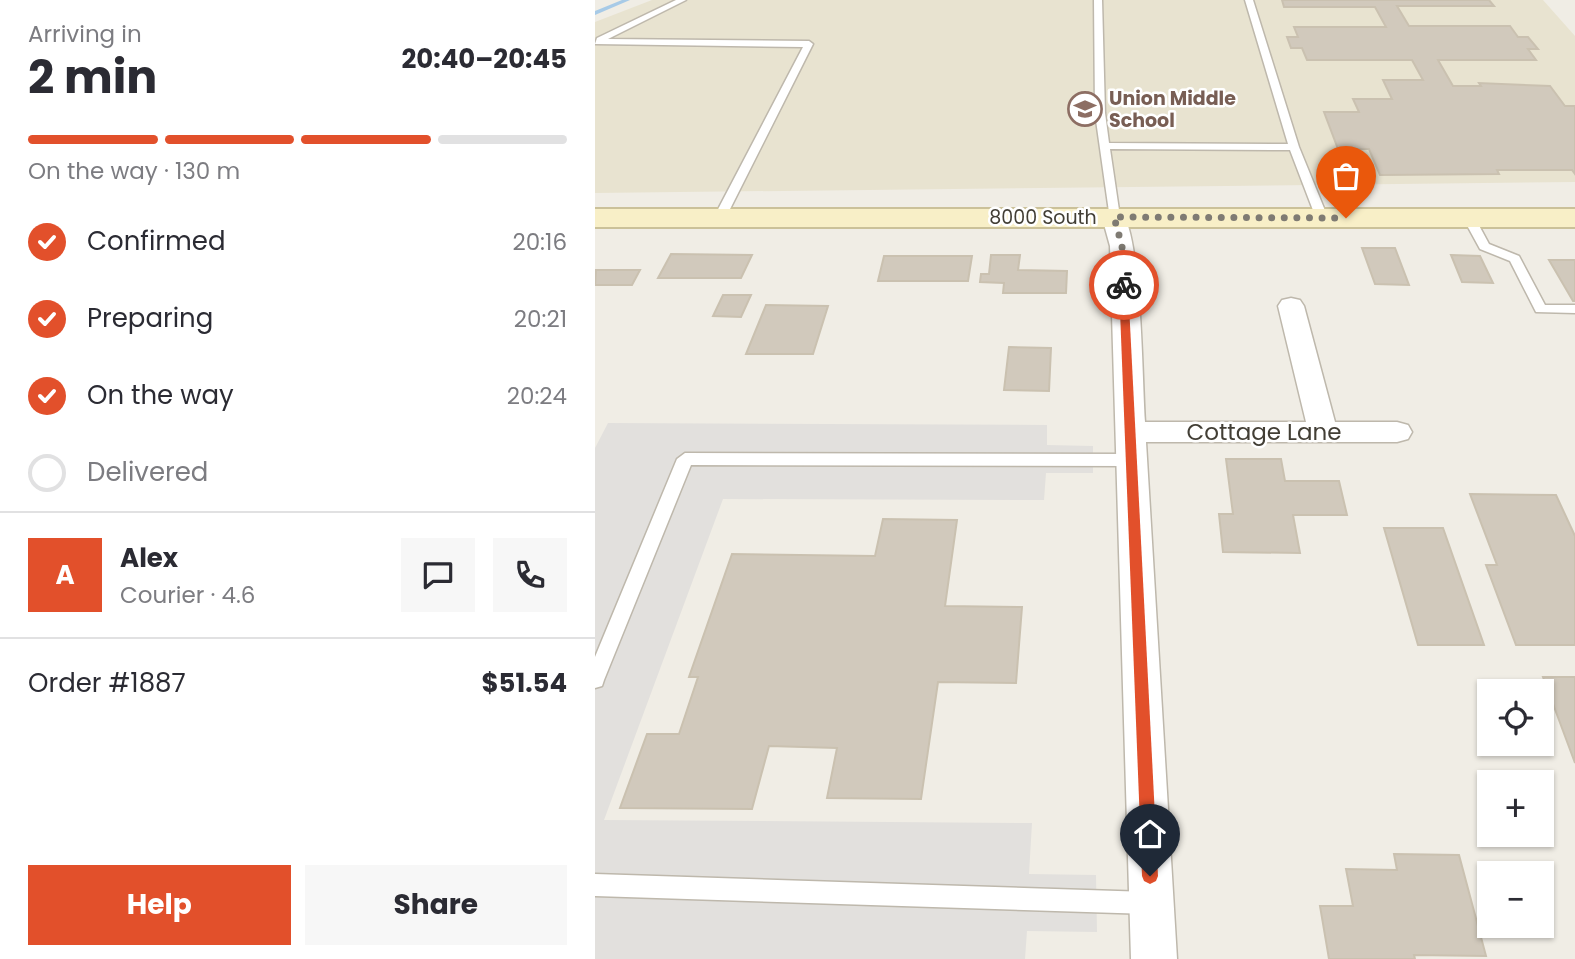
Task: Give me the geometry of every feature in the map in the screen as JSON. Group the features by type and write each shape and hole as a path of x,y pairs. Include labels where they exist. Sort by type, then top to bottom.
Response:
{"street":[{"path":"1114,217 1122,246 1154,959"},
{"name":"8000 South","path":"595,218 1575,218"},
{"path":"1291,306 1323,432"},
{"name":"Cottage Lane","path":"1131,446 1323,432 1398,432"}],"lane":[{"path":"596,42 682,0"},
{"path":"1098,0 1099,101 1114,217"},
{"path":"1249,0 1294,147 1322,218"},
{"path":"596,42 809,44 720,217"},
{"path":"1103,146 1294,147"},
{"path":"1469,218 1484,246 1515,258 1541,309 1575,309"},
{"path":"595,681 685,459 1131,446"},
{"path":"595,885 1151,903"}],"shaded area":[{"name":"Union Middle School","path":"652,0 1543,0 1575,36 1575,182 595,193 595,22"},
{"path":"608,423 1047,425 1047,445 1093,446 1093,473 1046,473 1044,500 723,499 604,820 1032,823 1029,874 1096,875 1097,932 1027,931 1025,959 595,959 595,448"}],"building":[{"name":"Union Middle School","path":"1282,0 1489,0 1494,6 1397,6 1409,26 1510,26 1518,37 1528,37 1538,49 1528,49 1536,60 1438,60 1453,86 1481,86 1479,83 1550,86 1565,106 1575,106 1575,174 1572,170 1497,170 1499,174 1380,175 1369,149 1338,149 1324,112 1359,112 1353,99 1392,99 1383,80 1423,80 1412,60 1307,60 1302,48 1291,48 1287,37 1298,37 1294,27 1386,27 1375,7 1284,7"},
{"path":"1362,248 1395,248 1409,285 1375,284"},
{"path":"671,254 752,255 741,278 658,278"},
{"path":"991,255 1020,255 1018,270 1067,271 1066,293 1003,293 1004,283 980,282 981,274 989,274"},
{"path":"1451,255 1480,256 1493,283 1462,282"},
{"path":"884,256 972,256 968,281 878,281"},
{"path":"1549,260 1575,260 1575,301 1573,301"},
{"path":"596,270 640,270 632,285 595,285"},
{"path":"723,295 751,295 741,317 713,316"},
{"path":"766,305 828,306 813,354 746,354"},
{"path":"1009,347 1051,348 1049,391 1004,390"},
{"path":"1226,459 1281,459 1285,481 1339,481 1347,515 1293,515 1300,553 1223,552 1219,514 1233,514"},
{"path":"1470,494 1556,495 1575,536 1575,645 1516,645 1486,565 1497,565"},
{"path":"883,519 957,520 945,606 1022,607 1016,683 938,682 921,799 827,798 837,748 769,746 752,809 620,808 647,734 679,734 698,677 689,677 732,554 875,556"},
{"path":"1384,528 1443,528 1484,645 1418,645"},
{"path":"1543,677 1575,677 1575,763 1554,707 1554,679"},
{"path":"1394,854 1459,855 1477,922 1477,938 1481,938 1486,956 1414,955 1415,959 1329,959 1320,906 1353,906 1346,869 1397,870"}],"waterway":[{"path":"595,13 627,0"}],"way so far":[{"path":"1124,285 1122,246 1114,217 1346,218"}],"place":[{"name":"Union Middle School","path":"1085,109"}],"route":[{"path":"1124,285 1150,876"}]}
